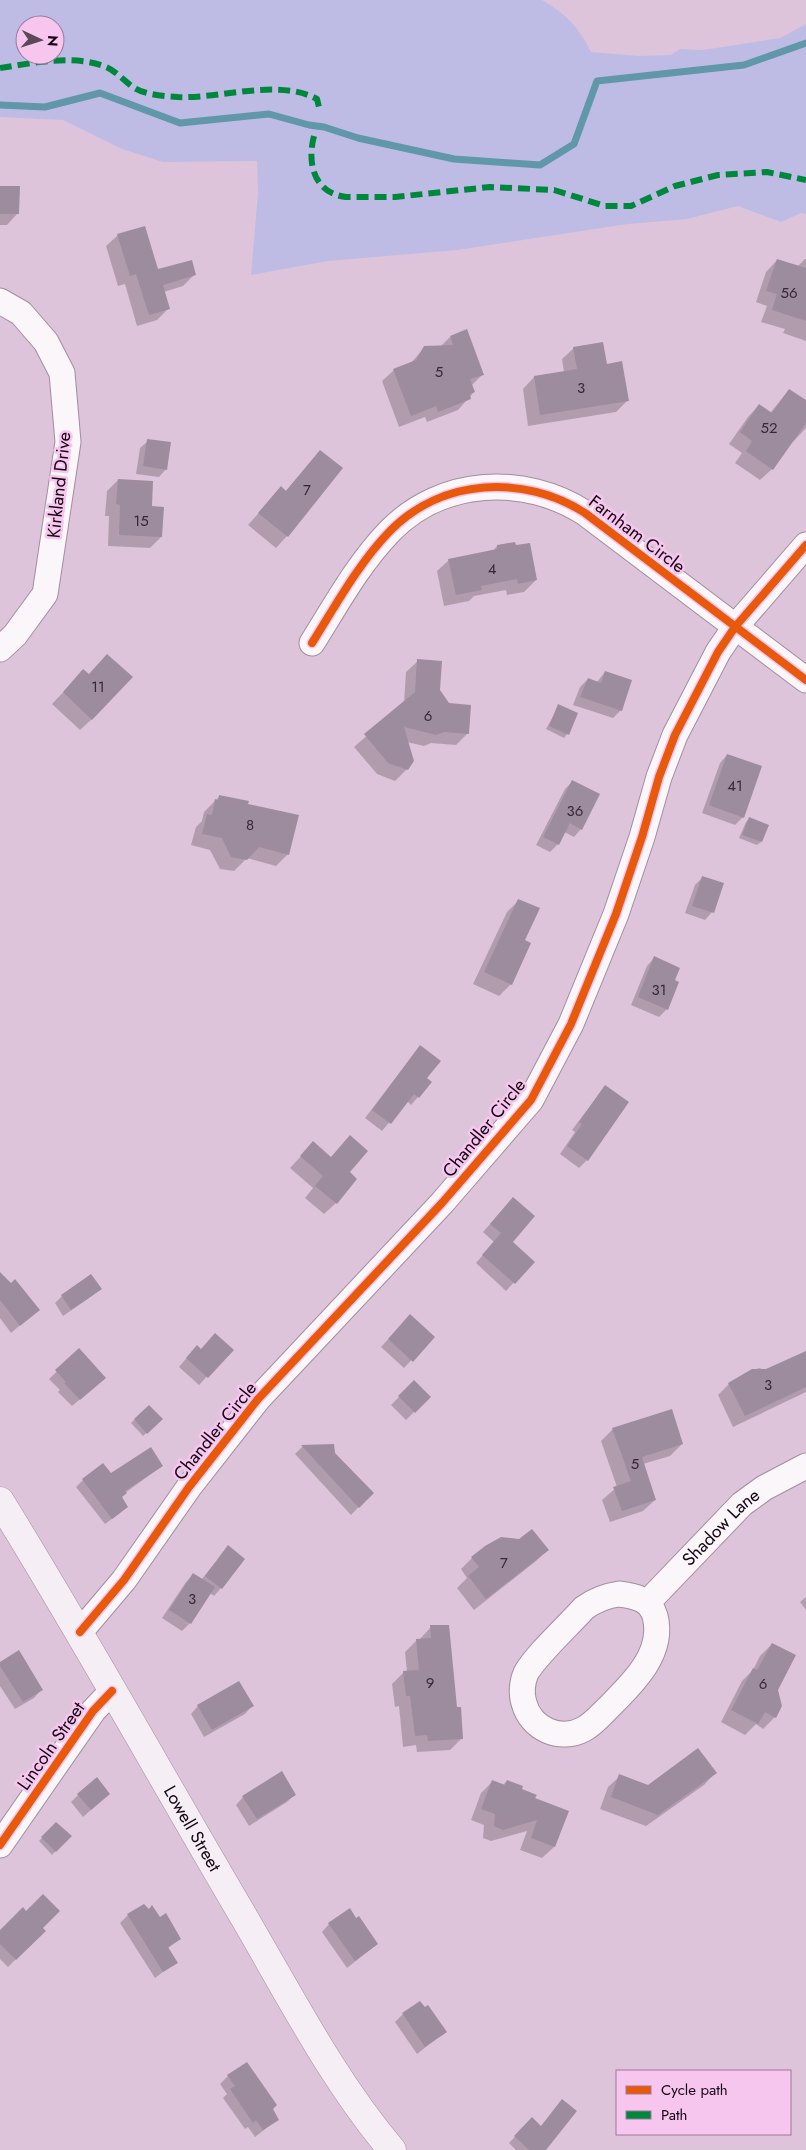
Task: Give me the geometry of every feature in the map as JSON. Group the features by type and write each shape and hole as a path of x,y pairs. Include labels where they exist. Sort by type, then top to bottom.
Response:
{"main road":[{"name":"Lowell Street","path":"0,1501 80,1632 112,1691 322,2052 372,2126 392,2150"}],"street":[{"name":"Kirkland Drive","path":"0,300 21,313 46,342 62,373 68,442 45,594 15,635 0,649"},
{"name":"Farnham Circle","path":"312,643 373,550 399,523 416,510 444,496 474,488 516,487 537,491 576,507 604,526 806,680"},
{"name":"Chandler Circle","path":"80,1632 124,1580 189,1487 258,1399 442,1203 530,1100 571,1024 616,914 642,837 659,777 676,735 718,652 735,627 806,545"},
{"name":"Shadow Lane","path":"647,1603 742,1504 764,1488 806,1466"},
{"path":"626,1595 640,1598 647,1603 653,1611 656,1623 656,1644 641,1673 622,1694 589,1726 579,1731 568,1734 556,1733 545,1730 536,1723 528,1714 523,1701 524,1680 532,1665 565,1628 584,1608 605,1596 626,1595"},
{"name":"Lincoln Street","path":"0,1845 93,1711 112,1691"}],"shaded area":[{"path":"0,0 542,0 571,22 591,52 639,56 671,55 680,49 703,50 780,38 806,24 806,214 801,213 781,222 738,206 687,219 628,224 457,250 328,261 251,275 258,193 257,161 163,162 122,149 63,120 0,117"}],"building":[{"path":"0,186 20,186 19,214 0,214"},
{"path":"145,226 158,269 192,260 196,275 163,285 170,309 149,315 136,274 130,276 117,234"},
{"path":"777,259 806,268 806,321 772,310 777,294 766,291"},
{"path":"467,329 484,375 470,379 475,392 470,394 471,399 438,412 436,406 411,416 393,369 416,360 424,346 453,345 450,336"},
{"path":"603,342 607,364 622,361 629,401 540,415 534,376 577,369 573,347"},
{"path":"789,389 806,400 806,423 773,470 746,451 752,441 740,432 759,404 772,413"},
{"path":"147,439 171,442 167,470 143,466"},
{"path":"320,450 343,468 288,537 258,513 281,486 286,491"},
{"path":"118,479 153,481 152,506 164,507 162,537 119,535 120,505 116,504"},
{"path":"515,542 516,545 530,543 537,580 518,584 517,579 481,586 482,590 456,595 448,559 497,549 497,545"},
{"path":"107,654 133,677 92,720 63,692 83,669 89,674"},
{"path":"417,659 442,661 440,690 449,703 471,705 469,734 444,732 436,735 404,727 414,761 408,770 388,763 364,734 415,692"},
{"path":"605,671 632,680 622,711 580,697 588,678 601,683"},
{"path":"558,704 578,713 569,735 549,726"},
{"path":"727,754 762,766 744,818 709,805"},
{"path":"572,780 600,794 582,830 570,823 559,845 543,837"},
{"path":"219,795 249,801 248,804 299,815 289,855 259,847 247,860 231,857 222,838 202,834 207,814 212,815 215,799 218,800"},
{"path":"749,817 769,825 762,842 742,835"},
{"path":"702,876 724,883 714,913 692,906"},
{"path":"518,899 540,908 525,940 531,943 512,985 484,972"},
{"path":"654,956 680,968 675,980 679,982 668,1010 638,997"},
{"path":"420,1045 441,1061 427,1078 432,1082 419,1098 414,1094 391,1124 372,1110"},
{"path":"605,1085 629,1102 588,1161 567,1146 582,1124 579,1122"},
{"path":"350,1135 368,1151 350,1172 357,1179 337,1204 315,1186 323,1176 300,1156 313,1141 331,1157"},
{"path":"513,1197 535,1216 513,1242 535,1262 515,1284 482,1255 501,1233 490,1224"},
{"path":"0,1272 11,1283 15,1279 40,1310 20,1326 0,1300"},
{"path":"91,1274 102,1289 71,1310 61,1295"},
{"path":"410,1314 435,1337 413,1362 388,1339"},
{"path":"215,1333 234,1350 208,1378 186,1358 197,1345 201,1349"},
{"path":"79,1348 106,1378 80,1400 55,1370"},
{"path":"806,1351 806,1387 745,1416 728,1383 752,1369 766,1369"},
{"path":"414,1380 431,1397 415,1413 398,1396"},
{"path":"149,1405 163,1419 147,1434 134,1419"},
{"path":"672,1409 683,1444 642,1457 656,1500 622,1511 613,1487 631,1481 612,1428"},
{"path":"334,1444 335,1453 374,1493 359,1508 301,1445"},
{"path":"151,1447 163,1466 125,1491 127,1493 122,1497 128,1507 112,1519 82,1479 103,1463 111,1473"},
{"path":"532,1529 549,1550 486,1599 468,1576 479,1567 471,1557 501,1537 519,1539"},
{"path":"228,1545 245,1559 222,1589 205,1576"},
{"path":"193,1573 215,1587 191,1624 169,1610"},
{"path":"430,1625 449,1625 457,1707 461,1707 463,1739 428,1741 427,1735 415,1736 410,1696 406,1696 403,1671 419,1670 416,1639 431,1638"},
{"path":"772,1643 796,1655 778,1690 782,1706 776,1718 765,1712 758,1724 731,1710 753,1668 757,1670"},
{"path":"19,1650 43,1690 23,1702 0,1666 0,1662"},
{"path":"239,1681 254,1706 212,1730 197,1705"},
{"path":"698,1748 717,1773 658,1815 611,1797 619,1774 648,1785"},
{"path":"282,1771 296,1795 257,1819 242,1796"},
{"path":"97,1777 110,1794 91,1810 77,1794"},
{"path":"492,1780 505,1785 507,1780 523,1786 522,1789 537,1795 535,1798 569,1811 555,1847 531,1838 537,1820 503,1830 494,1826 495,1814 481,1809"},
{"path":"56,1822 72,1836 56,1852 41,1837"},
{"path":"43,1894 60,1911 43,1928 46,1931 16,1960 0,1944 0,1930 23,1907 26,1911"},
{"path":"144,1904 149,1909 152,1905 160,1917 166,1913 181,1939 168,1947 178,1963 163,1972 127,1914"},
{"path":"350,1908 356,1918 359,1916 378,1944 355,1961 328,1923"},
{"path":"420,2001 425,2007 428,2005 447,2032 425,2047 402,2013"},
{"path":"247,2062 277,2105 273,2109 279,2120 263,2130 256,2120 253,2123 230,2089 235,2086 227,2075"},
{"path":"562,2099 577,2111 546,2150 529,2150 514,2136 532,2117 541,2126"}],"waterway":[{"path":"0,105 45,107 100,93 180,123 269,114 309,125 324,127 358,138 454,159 540,165 574,144 597,81 744,65 806,43"}],"marked path":[{"path":"0,68 53,61 81,61 106,67 138,90 161,96 195,97 249,91 285,90 302,93 317,99 320,111"},
{"path":"314,136 311,156 315,175 326,189 346,197 395,197 490,187 554,190 605,206 631,206 675,186 718,175 767,172 806,180"}],"cycle path":[{"path":"312,643 368,557 390,531 411,513 434,500 458,492 484,487 510,488 536,492 561,500 585,513 806,680"},
{"path":"80,1632 124,1580 189,1487 258,1399 442,1203 531,1100 571,1024 616,914 642,837 659,777 675,735 718,652 735,627 806,545"},
{"path":"0,1845 93,1711 112,1691"}]}
